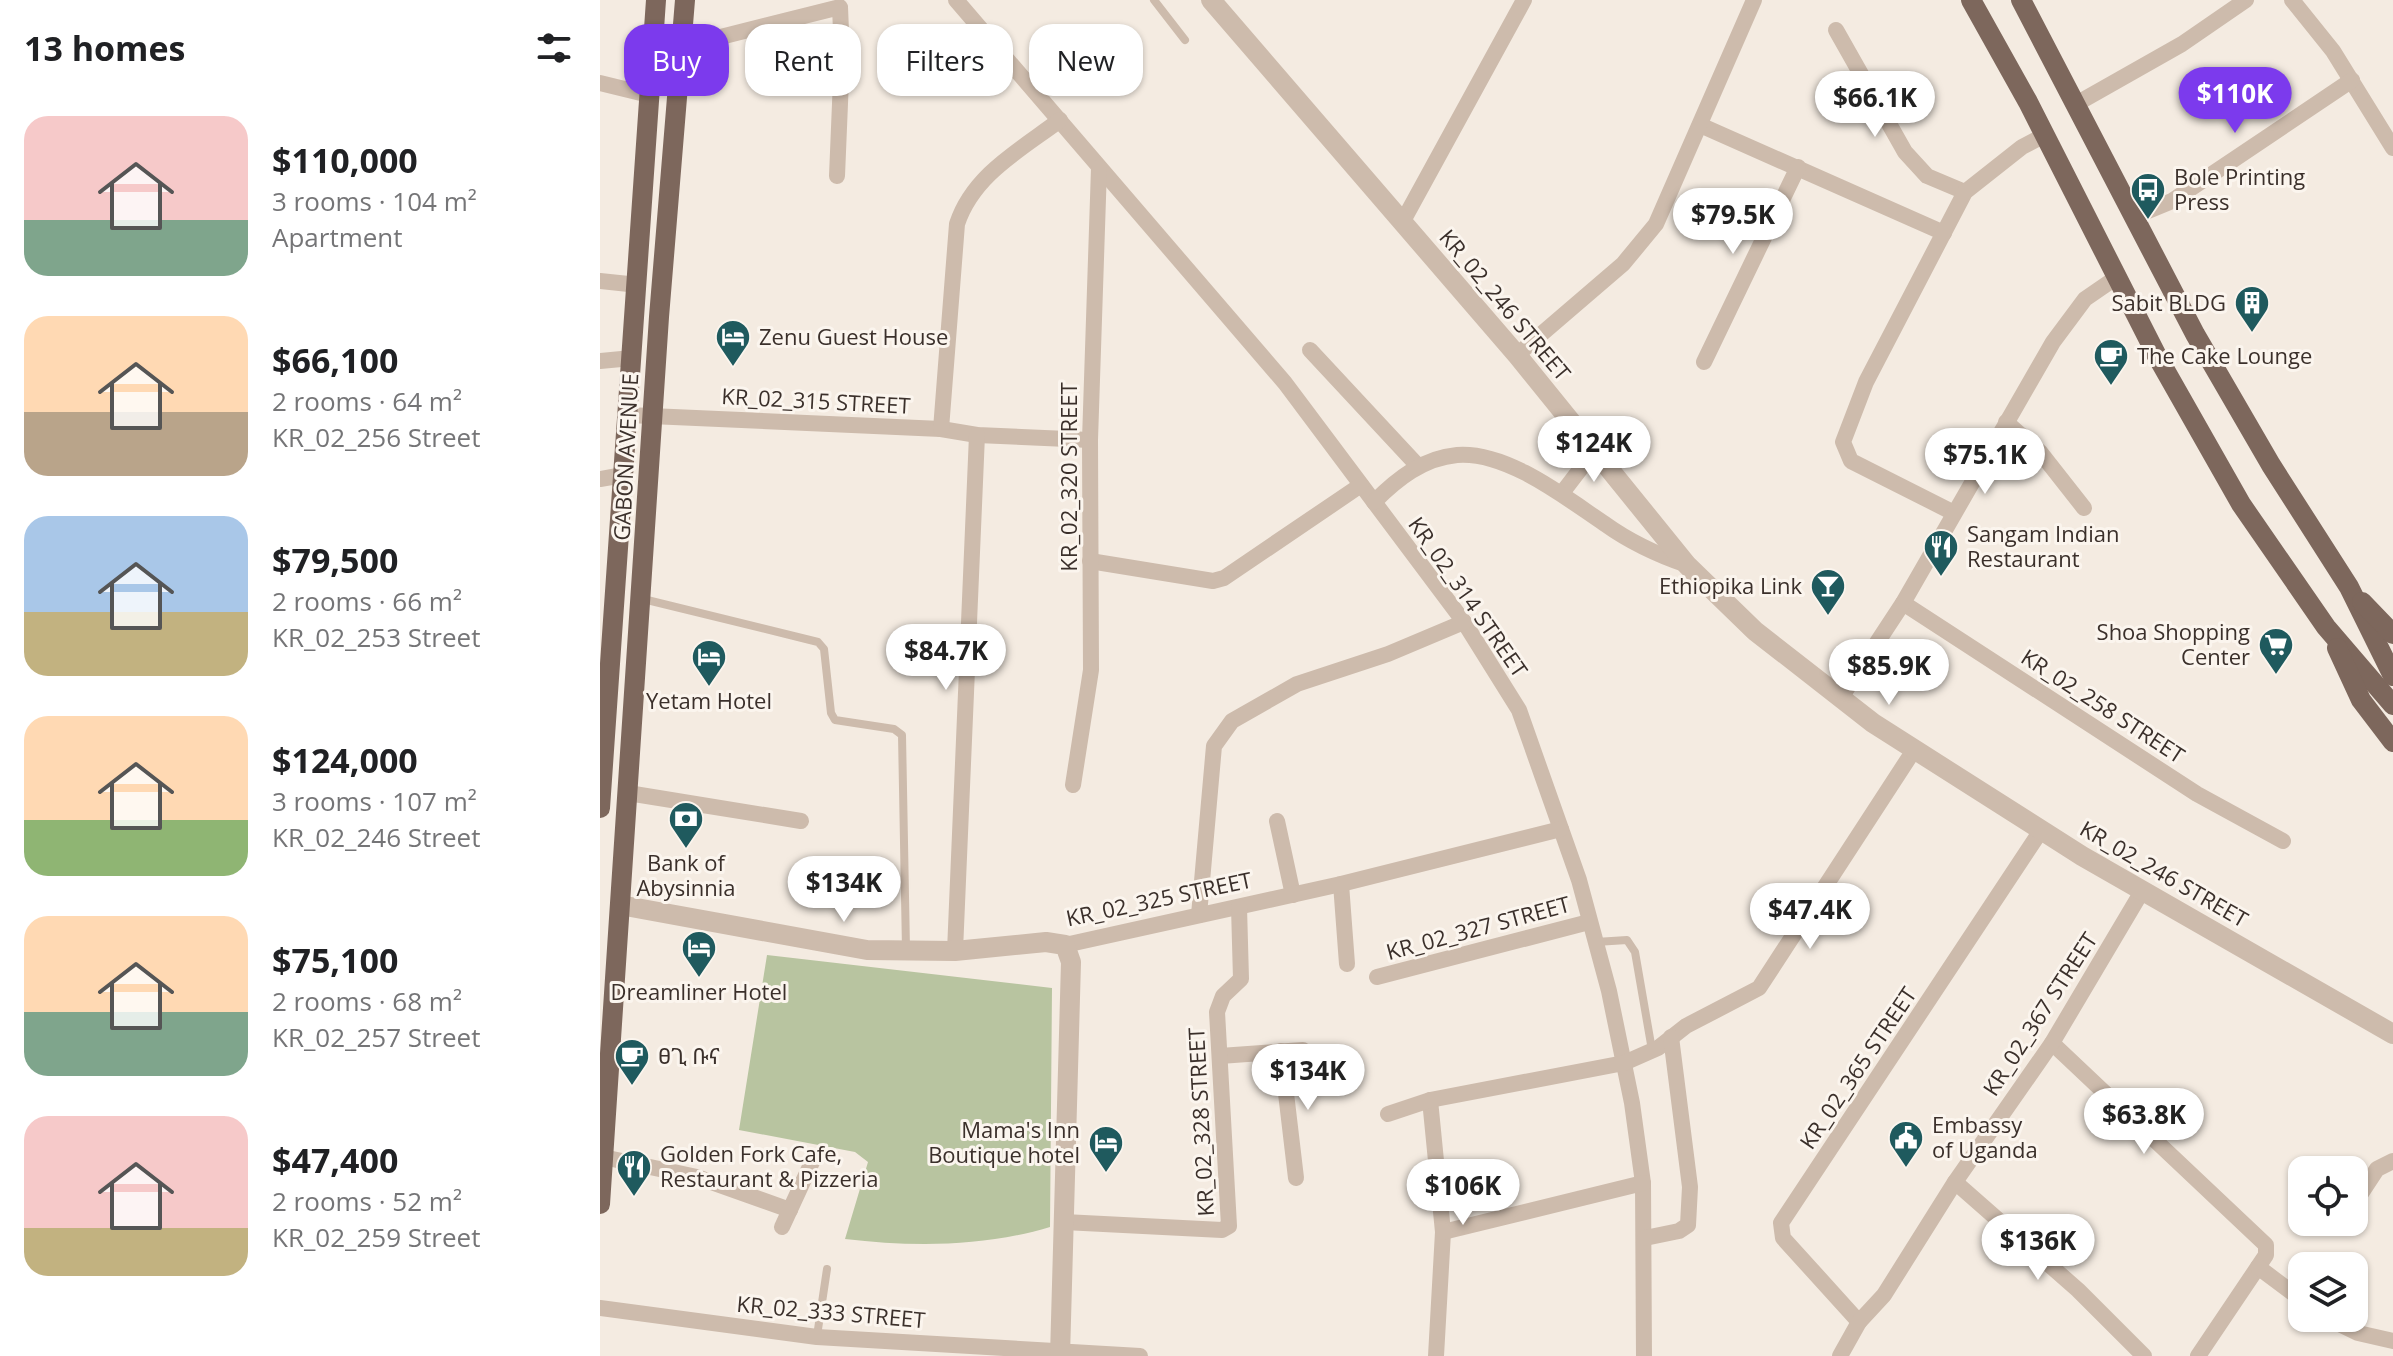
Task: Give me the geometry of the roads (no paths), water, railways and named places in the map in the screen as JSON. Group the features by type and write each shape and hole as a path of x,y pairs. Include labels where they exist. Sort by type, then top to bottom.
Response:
{"main road":[{"name":"GABON AVENUE","path":"654,24 656,0"},
{"name":"GABON AVENUE","path":"683,24 685,0"},
{"path":"1971,0 2241,504 2326,627 2393,705"},
{"path":"2021,0 2133,217 2271,465 2349,587 2393,676"},
{"name":"GABON AVENUE","path":"600,808 605,672 638,285 649,96"},
{"name":"GABON AVENUE","path":"600,1202 677,96"},
{"path":"2349,587 2393,634"},
{"path":"2326,627 2361,700 2393,742"}],"street":[{"name":"KR_02_314 STREET","path":"956,0 1285,383 1464,622 1519,710 1596,942 1624,1063 1643,1183 1644,1356"},
{"name":"KR_02_246 STREET","path":"1211,0 1517,355 1687,565 1755,631 1840,699 1914,750 2141,893 2393,1034"},
{"path":"1403,221 1524,0"},
{"path":"1517,355 1623,264 1656,224 1754,0"},
{"path":"2076,104 2182,44 2246,0"},
{"path":"2292,0 2333,51 2393,148"},
{"path":"729,34 847,3 837,176"},
{"path":"1836,30 1905,152 1927,176 1965,192"},
{"path":"2133,217 2172,201 2352,80"},
{"path":"600,83 624,89"},
{"path":"941,429 957,224 964,204 991,172 1060,120"},
{"path":"1700,125 1944,233"},
{"path":"1952,512 1851,461 1843,442 1866,382 1965,192 2022,147 2045,135"},
{"path":"1704,362 1798,167"},
{"name":"KR_02_320 STREET","path":"1073,785 1091,670 1090,440 1099,168"},
{"path":"1840,699 1903,603 1952,512 2053,342 2085,299 2117,277"},
{"path":"600,281 638,285"},
{"path":"1310,350 1418,466"},
{"path":"600,361 632,358"},
{"name":"KR_02_315 STREET","path":"628,415 941,429 977,435 1090,440"},
{"path":"2006,422 2040,452 2084,508"},
{"path":"955,951 977,435"},
{"path":"1562,493 1595,450"},
{"path":"1374,502 1418,466 1443,457 1476,456 1562,493 1638,544 1687,565"},
{"path":"600,479 623,475"},
{"path":"1090,561 1213,581 1361,485"},
{"name":"KR_02_258 STREET","path":"1903,603 2197,794 2283,841"},
{"path":"1199,915 1214,746 1232,721 1297,684 1388,654 1464,622"},
{"path":"1388,1114 1430,1100 1624,1063 1759,988 1914,750"},
{"path":"628,793 801,821"},
{"path":"1277,821 1293,895"},
{"name":"KR_02_325 STREET","path":"620,905 813,942 906,951 955,951 1046,942 1065,945 1341,884 1561,829"},
{"name":"KR_02_365 STREET","path":"1859,1322 1783,1238 1781,1223 2042,829"},
{"path":"1341,884 1347,964"},
{"name":"KR_02_367 STREET","path":"1840,1356 1859,1322 1884,1295 1955,1182 2052,1043 2141,893"},
{"name":"KR_02_328 STREET","path":"1064,1222 1222,1230 1229,1226 1219,1003 1237,985 1243,970 1239,907"},
{"name":"KR_02_327 STREET","path":"1377,977 1589,922"},
{"path":"1060,1352 1071,962 1065,945"},
{"path":"1645,1238 1679,1231 1688,1225 1690,1187 1671,1037"},
{"path":"2052,1043 2263,1240 2266,1255 2198,1356"},
{"path":"1220,1056 1303,1050"},
{"path":"1281,1051 1296,1178"},
{"path":"1430,1100 1443,1232 1436,1356"},
{"path":"603,1157 697,1177 790,1210"},
{"path":"782,1227 813,1160"},
{"path":"2368,1183 2377,1169 2393,1161"},
{"path":"1955,1182 2078,1290 2144,1356"},
{"path":"1443,1232 1643,1183"},
{"path":"2258,1267 2288,1290"},
{"name":"KR_02_333 STREET","path":"600,1308 817,1337 1140,1356"},
{"path":"2356,1332 2393,1341"}],"lane":[{"path":"1154,0 1185,40"},
{"path":"642,598 818,642 824,649 831,713 835,720 894,729 902,735 905,745 906,951"},
{"path":"1596,942 1627,940 1635,952 1652,1050"},
{"path":"817,1337 827,1269"}],"place":[{"name":"Bole Printing Press","path":"2148,221"},
{"name":"Sabit BLDG","path":"2252,334"},
{"name":"Zenu Guest House","path":"733,368"},
{"name":"The Cake Lounge","path":"2111,387"},
{"name":"Sangam Indian Restaurant","path":"1941,578"},
{"name":"Ethiopika Link","path":"1828,617"},
{"name":"Shoa Shopping Center","path":"2276,676"},
{"name":"Yetam Hotel","path":"709,688"},
{"name":"Bank of Abysinnia","path":"686,850"},
{"name":"Dreamliner Hotel","path":"699,979"},
{"name":"ፀጊ ቡና","path":"632,1087"},
{"name":"Embassy of Uganda","path":"1906,1169"},
{"name":"Mama's Inn Boutique hotel","path":"1106,1174"},
{"name":"Golden Fork Cafe, Restaurant & Pizzeria","path":"634,1198"}]}
